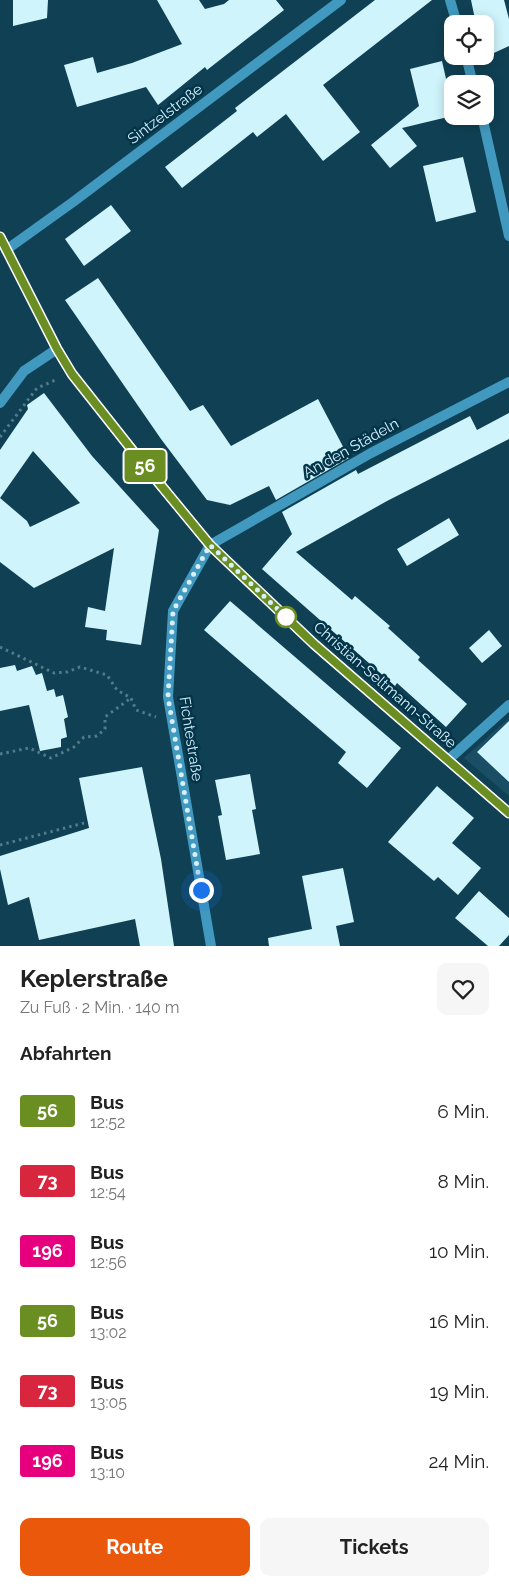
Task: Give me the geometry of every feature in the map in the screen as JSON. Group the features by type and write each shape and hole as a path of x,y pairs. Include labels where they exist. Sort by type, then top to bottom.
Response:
{"main road":[{"name":"Christian-Seltmann-Straße","path":"0,237 57,349 72,374 210,545 314,644 509,813"}],"street":[{"name":"Sintzelstraße","path":"6,250 73,202 341,0"},
{"path":"450,0 454,15"},
{"path":"484,125 509,236"},
{"path":"0,403 24,371 57,349"},
{"name":"An den Städeln","path":"210,545 371,453 509,382"},
{"name":"Fichtestraße","path":"210,545 173,611 168,697 211,946"},
{"path":"448,760 509,705"}],"path":[{"path":"0,437 37,388 72,374"},
{"path":"0,647 54,673 67,672 80,667 107,674 117,690 131,698 136,710 172,724"},
{"path":"0,754 29,748 51,758 74,747 84,737 97,736 104,729 105,717 131,698"},
{"path":"0,845 88,822"}],"shaded area":[{"path":"509,718 509,796 464,758"}],"building":[{"path":"13,0 48,0 47,18 13,26"},
{"path":"157,0 199,0 205,9 224,4 229,0 276,0 284,10 207,70 205,67 158,105 146,87 77,107 64,65 93,57 97,73 132,63 182,44"},
{"path":"375,0 432,0 323,85 360,132 323,161 286,114 257,137 253,132 182,188 165,167 237,111 235,108"},
{"path":"471,0 504,0 509,19 509,46 494,53 494,15 474,15"},
{"path":"442,61 445,75 444,118 402,128 417,146 390,168 371,145 419,106 410,69"},
{"path":"463,157 476,212 436,222 423,166"},
{"path":"111,205 131,231 84,266 65,239"},
{"path":"98,278 190,411 203,405 231,446 318,399 349,458 276,500 269,486 230,505 207,500 161,439 65,300"},
{"path":"44,393 92,456 159,530 141,645 106,640 107,630 85,627 88,607 105,611 114,548 34,588 0,562 0,498 0,450 28,409 27,405","holes":["33,451 80,503 30,527 27,521 0,498"]},
{"path":"509,413 509,439 387,501 296,552 352,600 355,596 390,626 388,628 420,657 418,660 467,704 446,727 397,683 395,686 262,569 292,534 282,512 356,470 358,474 470,416 477,430"},
{"path":"449,518 459,535 407,566 397,549"},
{"path":"230,601 401,748 367,788 338,763 346,752 204,630"},
{"path":"489,630 502,646 482,663 469,648"},
{"path":"15,665 17,671 32,666 36,675 42,673 47,691 54,689 56,697 63,695 68,717 64,719 67,737 61,739 61,747 40,751 29,705 0,711 0,668"},
{"path":"509,721 509,782 477,752"},
{"path":"142,767 161,859 174,946 140,946 135,919 39,940 29,897 8,905 0,869 0,856 89,828 79,778"},
{"path":"250,774 256,809 252,810 260,854 226,860 218,816 222,815 215,780"},
{"path":"437,786 474,818 452,843 481,868 458,895 438,877 434,881 388,842"},
{"path":"343,868 354,922 336,926 340,946 269,946 268,938 312,929 302,876"},
{"path":"479,891 509,918 509,935 499,946 488,946 455,918"}],"bus line":[{"name":"56","path":"0,237 57,349 72,374 210,545 314,644 509,813"}],"route":[{"path":"201,890 168,697 173,611 210,545 288,619 286,617"}]}
